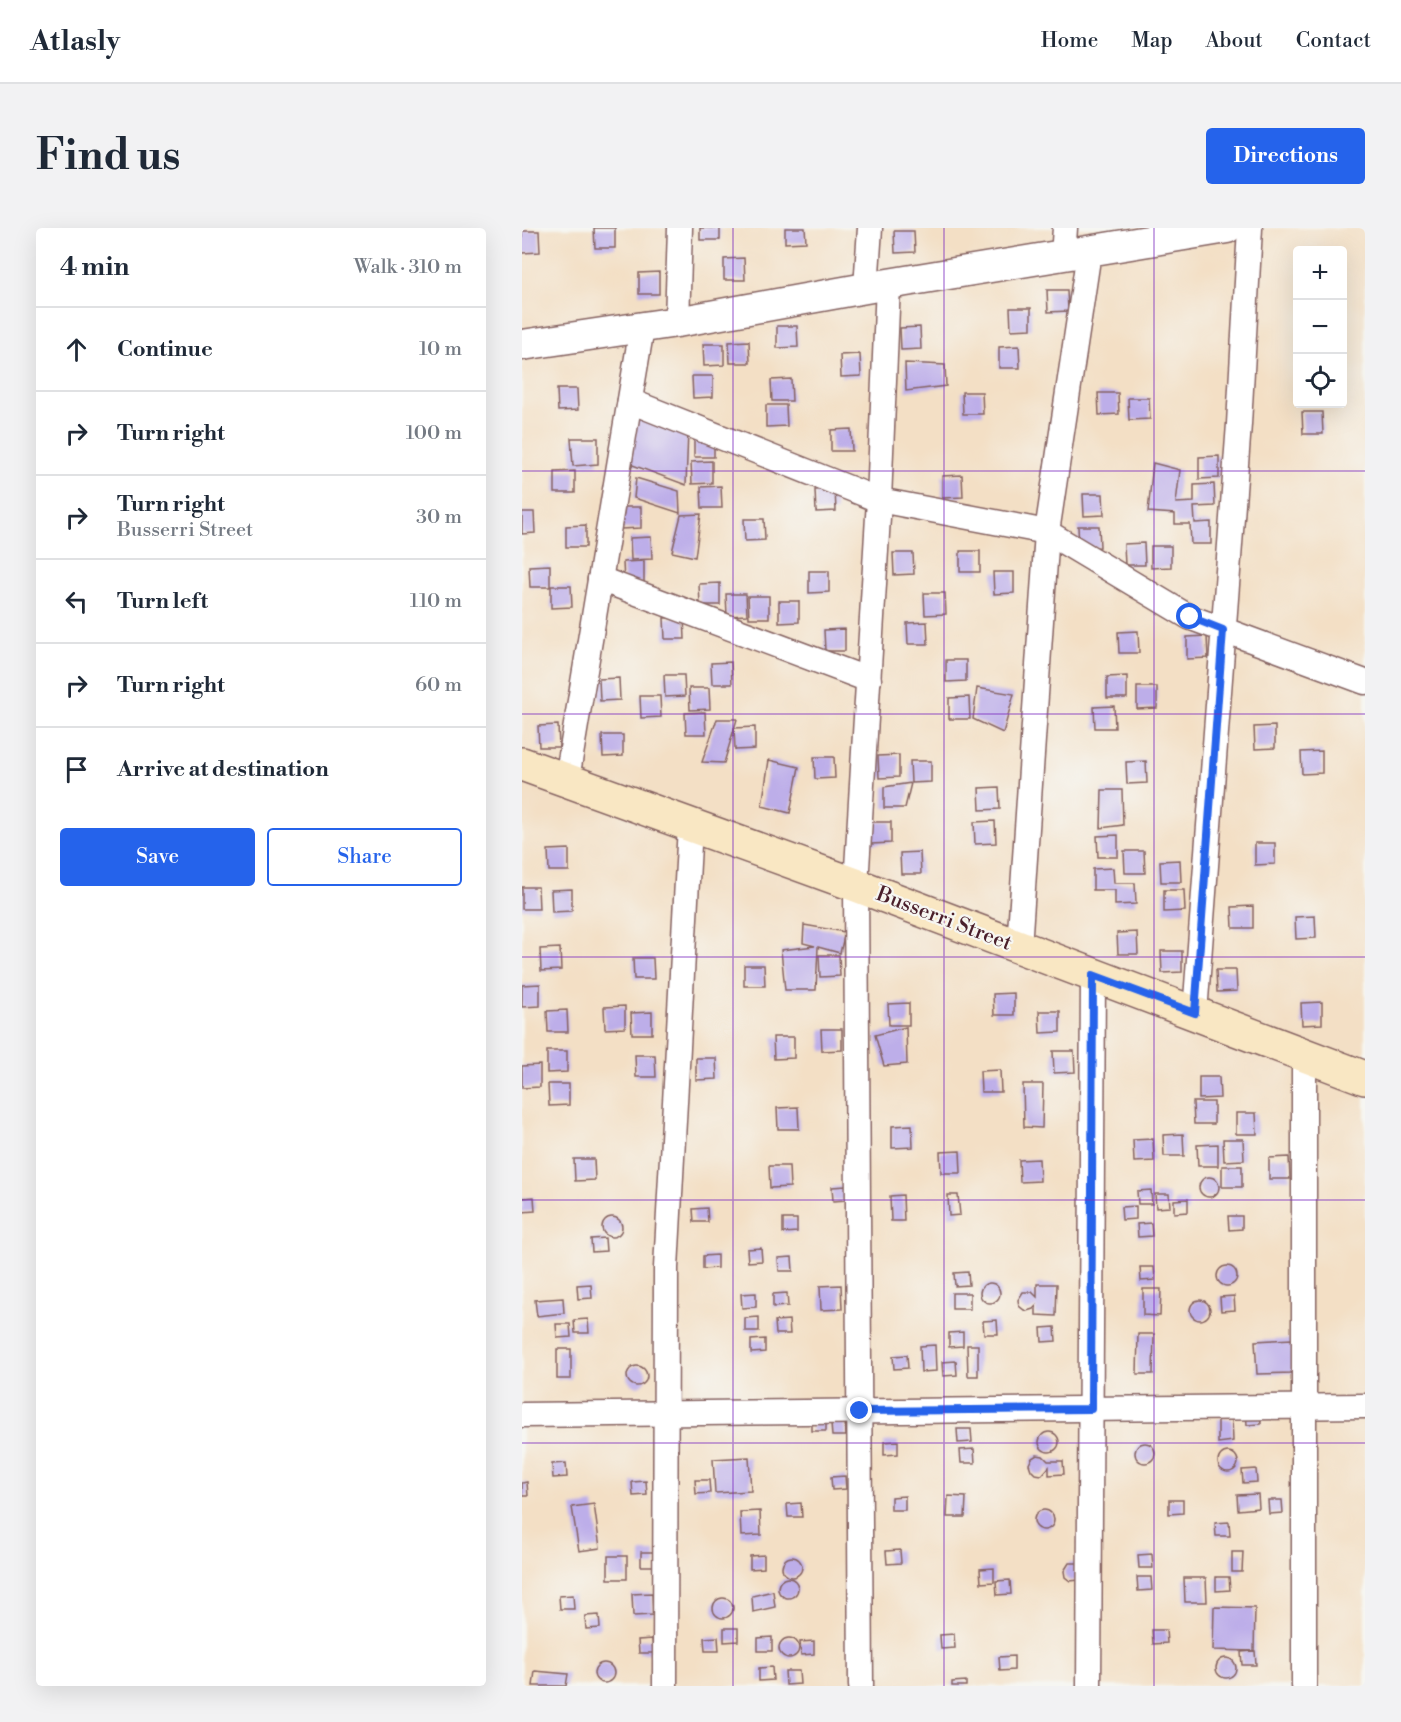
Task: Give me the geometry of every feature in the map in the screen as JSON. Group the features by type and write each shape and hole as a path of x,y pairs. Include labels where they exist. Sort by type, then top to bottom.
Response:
{"main road":[{"name":"Busserri Street","path":"522,764 856,885 1365,1078"}],"street":[{"path":"676,322 680,228"},
{"path":"861,1686 856,885 879,500 877,286 870,228"},
{"path":"522,345 676,322 877,286 1072,245 1227,228"},
{"path":"1195,1013 1239,424 1250,228"},
{"path":"1019,947 1047,532 1072,245"},
{"path":"567,779 642,327"},
{"path":"630,401 879,500 1047,532 1190,617 1365,682"},
{"path":"600,579 869,680"},
{"path":"1334,671 1365,664"},
{"path":"664,1686 666,1268 690,826"},
{"path":"1089,1686 1093,975"},
{"path":"1304,1055 1304,1686"},
{"path":"522,1414 1365,1406"}],"building":[{"path":"594,228 615,228 615,248 595,248"},
{"path":"700,228 720,228 720,240 700,240"},
{"path":"785,228 805,228 806,242 785,243"},
{"path":"522,231 539,231 540,252 522,253"},
{"path":"894,231 914,231 915,252 895,253"},
{"path":"744,258 745,280 724,280 724,259"},
{"path":"659,272 659,294 639,294 639,273"},
{"path":"1047,290 1067,290 1068,311 1048,312"},
{"path":"1010,308 1031,308 1031,329 1011,330"},
{"path":"777,326 797,326 798,347 777,348"},
{"path":"920,327 921,349 901,350 900,328"},
{"path":"749,341 750,363 730,363 729,342"},
{"path":"703,344 724,344 724,365 704,366"},
{"path":"1019,346 1020,368 999,368 999,347"},
{"path":"860,354 861,376 841,377 840,355"},
{"path":"905,363 945,365 946,386 906,391"},
{"path":"692,376 713,376 713,397 693,398"},
{"path":"791,379 792,401 772,401 771,380"},
{"path":"557,389 577,389 578,410 558,411"},
{"path":"962,392 982,392 983,414 963,414"},
{"path":"1098,393 1118,393 1119,414 1099,415"},
{"path":"1128,398 1149,398 1150,419 1129,420"},
{"path":"766,405 786,405 787,426 766,427"},
{"path":"638,410 688,430 686,485 630,464"},
{"path":"1302,412 1322,412 1323,434 1303,434"},
{"path":"851,429 852,451 831,451 831,430"},
{"path":"714,435 714,457 694,457 694,436"},
{"path":"571,438 598,438 598,464 573,466"},
{"path":"1219,456 1219,478 1199,479 1199,457"},
{"path":"712,461 712,483 692,484 691,462"},
{"path":"1153,463 1180,470 1176,503 1194,502 1194,485 1214,484 1215,506 1194,507 1195,523 1211,522 1211,544 1191,544 1190,524 1175,524 1175,514 1148,512"},
{"path":"575,471 575,493 555,493 555,472"},
{"path":"962,475 963,497 942,498 942,476"},
{"path":"636,478 679,491 680,513 634,498"},
{"path":"721,486 722,508 702,508 701,487"},
{"path":"835,489 836,511 816,512 815,490"},
{"path":"1083,494 1103,494 1104,515 1084,516"},
{"path":"621,507 641,507 641,528 621,529"},
{"path":"522,512 534,512 535,533 522,534"},
{"path":"701,514 695,557 672,552 681,515"},
{"path":"744,519 764,519 765,540 745,541"},
{"path":"586,525 586,547 566,547 566,526"},
{"path":"1078,526 1099,526 1100,547 1079,548"},
{"path":"651,537 652,559 631,560 630,538"},
{"path":"1144,543 1145,565 1125,565 1124,544"},
{"path":"1151,546 1171,546 1171,567 1151,568"},
{"path":"960,551 980,551 980,572 960,572"},
{"path":"893,553 913,553 914,574 894,575"},
{"path":"644,561 644,583 624,583 623,562"},
{"path":"550,565 550,587 530,587 529,566"},
{"path":"809,571 829,571 829,592 809,593"},
{"path":"993,572 1014,572 1014,593 994,594"},
{"path":"720,583 720,605 700,605 699,584"},
{"path":"551,586 571,586 572,607 551,608"},
{"path":"924,593 945,593 946,614 925,615"},
{"path":"726,594 746,594 747,615 727,616"},
{"path":"748,596 769,596 769,618 749,618"},
{"path":"779,601 799,601 799,622 779,623"},
{"path":"684,617 685,639 665,639 664,618"},
{"path":"927,622 928,644 908,644 907,623"},
{"path":"845,629 845,651 825,651 824,630"},
{"path":"1138,631 1139,653 1119,653 1118,632"},
{"path":"1207,636 1208,658 1187,659 1187,637"},
{"path":"946,660 966,660 966,681 946,682"},
{"path":"731,662 732,684 712,684 711,663"},
{"path":"664,675 684,675 685,696 665,697"},
{"path":"1127,676 1127,698 1107,698 1107,677"},
{"path":"619,678 620,700 600,701 599,679"},
{"path":"1137,687 1157,687 1157,708 1137,709"},
{"path":"689,688 709,688 710,709 690,710"},
{"path":"977,688 1014,694 1003,733 973,719"},
{"path":"640,696 660,696 661,717 641,718"},
{"path":"969,697 970,719 949,719 949,698"},
{"path":"1114,706 1115,728 1095,728 1094,707"},
{"path":"705,712 706,734 686,734 685,713"},
{"path":"717,719 737,719 724,763 702,762"},
{"path":"558,725 559,747 539,747 538,726"},
{"path":"1275,726 1275,748 1255,749 1254,727"},
{"path":"755,727 755,749 735,750 734,728"},
{"path":"602,735 623,735 623,756 603,757"},
{"path":"1322,751 1322,773 1302,774 1301,752"},
{"path":"899,755 899,777 879,778 878,756"},
{"path":"814,757 834,757 835,778 815,779"},
{"path":"769,760 799,767 790,813 762,806"},
{"path":"910,761 931,761 931,782 911,783"},
{"path":"1146,761 1147,783 1127,784 1126,762"},
{"path":"911,783 905,808 884,808 884,787"},
{"path":"999,787 1000,809 980,810 979,788"},
{"path":"1102,790 1122,790 1123,825 1101,828"},
{"path":"995,821 996,843 975,844 974,822"},
{"path":"870,822 891,822 891,843 871,844"},
{"path":"1118,835 1118,857 1098,857 1097,836"},
{"path":"1255,843 1275,843 1275,864 1255,865"},
{"path":"569,849 569,871 549,871 548,850"},
{"path":"1124,851 1144,851 1145,873 1125,873"},
{"path":"920,852 921,874 901,874 900,853"},
{"path":"1180,860 1181,882 1161,882 1160,861"},
{"path":"1113,868 1114,883 1135,883 1136,904 1115,905 1115,890 1093,890 1093,869"},
{"path":"522,887 538,887 539,909 522,909"},
{"path":"572,889 572,911 552,912 551,890"},
{"path":"1164,890 1184,890 1185,911 1164,912"},
{"path":"1253,906 1253,928 1233,928 1232,907"},
{"path":"1315,916 1316,938 1296,939 1295,917"},
{"path":"804,925 845,932 840,953 818,947 816,990 785,990 781,950 815,946 803,943"},
{"path":"1137,932 1138,954 1118,954 1117,933"},
{"path":"560,948 561,970 541,971 540,949"},
{"path":"1161,951 1182,951 1182,972 1162,973"},
{"path":"819,955 839,955 840,976 820,977"},
{"path":"633,958 653,958 654,979 634,979"},
{"path":"744,965 764,965 765,986 744,986"},
{"path":"1216,970 1236,970 1237,991 1217,992"},
{"path":"540,984 540,1006 522,1007 522,985"},
{"path":"1014,993 1014,1015 994,1015 993,994"},
{"path":"1322,1002 1322,1024 1302,1025 1301,1003"},
{"path":"909,1003 909,1025 889,1025 888,1004"},
{"path":"625,1006 625,1028 605,1029 604,1007"},
{"path":"567,1010 568,1032 548,1032 547,1011"},
{"path":"1039,1011 1060,1011 1060,1032 1040,1033"},
{"path":"652,1012 652,1034 632,1034 631,1013"},
{"path":"906,1027 907,1064 884,1066 875,1035"},
{"path":"821,1029 842,1029 842,1050 822,1051"},
{"path":"773,1037 794,1037 794,1058 774,1059"},
{"path":"547,1051 567,1051 567,1072 547,1073"},
{"path":"1053,1051 1074,1051 1075,1072 1054,1073"},
{"path":"635,1055 655,1055 656,1077 636,1077"},
{"path":"696,1058 716,1058 717,1079 696,1080"},
{"path":"540,1065 540,1087 522,1088 522,1066"},
{"path":"1000,1070 1001,1092 981,1092 980,1071"},
{"path":"1199,1077 1219,1077 1220,1098 1199,1099"},
{"path":"548,1084 569,1084 569,1105 549,1106"},
{"path":"1023,1084 1043,1084 1042,1128 1024,1127"},
{"path":"1193,1102 1214,1102 1214,1124 1194,1124"},
{"path":"798,1107 799,1129 778,1129 777,1108"},
{"path":"1236,1113 1256,1113 1257,1134 1236,1134"},
{"path":"912,1125 913,1147 892,1148 892,1126"},
{"path":"1183,1134 1184,1156 1164,1156 1163,1135"},
{"path":"1153,1139 1154,1161 1134,1162 1133,1140"},
{"path":"1223,1139 1243,1139 1244,1160 1224,1161"},
{"path":"1218,1144 1218,1166 1198,1166 1197,1145"},
{"path":"960,1151 961,1173 941,1173 940,1152"},
{"path":"1289,1157 1290,1179 1269,1179 1269,1158"},
{"path":"574,1159 594,1159 595,1180 575,1181"},
{"path":"1039,1159 1040,1181 1020,1182 1019,1160"},
{"path":"769,1166 789,1166 790,1187 770,1188"},
{"path":"1222,1166 1242,1166 1242,1187 1222,1187"},
{"path":"1209,1177 1216,1180 1219,1187 1216,1194 1209,1197 1202,1194 1199,1187 1202,1180"},
{"path":"846,1186 847,1200 833,1201 832,1187"},
{"path":"1151,1190 1152,1204 1138,1204 1137,1191"},
{"path":"1155,1194 1169,1194 1170,1207 1156,1208"},
{"path":"903,1195 904,1221 891,1221 890,1196"},
{"path":"948,1195 958,1195 960,1215 949,1216"},
{"path":"534,1197 535,1211 522,1212 522,1198"},
{"path":"1188,1199 1188,1212 1174,1213 1174,1200"},
{"path":"1136,1206 1136,1219 1122,1220 1121,1207"},
{"path":"707,1208 708,1222 694,1222 693,1209"},
{"path":"1228,1216 1242,1216 1242,1229 1229,1230"},
{"path":"612,1217 619,1220 622,1227 619,1234 612,1237 605,1234 602,1227 605,1220"},
{"path":"783,1219 797,1219 797,1232 783,1233"},
{"path":"1151,1223 1152,1236 1138,1237 1137,1224"},
{"path":"605,1238 606,1251 592,1252 591,1239"},
{"path":"761,1248 762,1261 748,1262 747,1249"},
{"path":"717,1255 717,1268 703,1269 703,1256"},
{"path":"792,1257 793,1271 779,1271 778,1258"},
{"path":"1227,1266 1234,1269 1237,1276 1234,1283 1227,1286 1220,1283 1217,1276 1220,1269"},
{"path":"1140,1267 1154,1267 1155,1280 1141,1281"},
{"path":"968,1272 969,1285 955,1286 954,1273"},
{"path":"990,1283 997,1286 1000,1293 997,1300 990,1303 983,1300 980,1293 983,1286"},
{"path":"591,1284 592,1298 578,1299 577,1285"},
{"path":"1037,1284 1057,1284 1056,1316 1036,1315 1036,1306 1027,1311 1019,1306 1018,1300 1023,1292 1032,1292 1037,1297"},
{"path":"841,1285 842,1309 821,1310 820,1286"},
{"path":"1143,1289 1161,1289 1160,1316 1143,1315"},
{"path":"756,1293 756,1307 742,1308 741,1294"},
{"path":"787,1293 788,1306 773,1307 773,1294"},
{"path":"952,1293 970,1293 970,1309 952,1309"},
{"path":"1234,1296 1235,1310 1221,1311 1220,1297"},
{"path":"563,1298 564,1313 537,1316 535,1300"},
{"path":"1200,1300 1207,1303 1210,1310 1207,1317 1200,1320 1193,1317 1190,1310 1193,1303"},
{"path":"759,1317 759,1331 745,1331 745,1318"},
{"path":"588,1319 589,1333 575,1333 574,1320"},
{"path":"789,1320 790,1334 776,1334 775,1321"},
{"path":"997,1320 998,1334 984,1334 983,1321"},
{"path":"556,1324 570,1324 571,1337 557,1338"},
{"path":"1055,1327 1056,1341 1042,1342 1041,1328"},
{"path":"963,1332 963,1346 949,1347 949,1333"},
{"path":"1138,1334 1154,1334 1153,1374 1137,1374"},
{"path":"765,1339 765,1352 751,1353 751,1340"},
{"path":"1292,1339 1293,1373 1257,1374 1255,1341"},
{"path":"935,1345 936,1371 921,1372 920,1346"},
{"path":"967,1345 978,1345 978,1376 968,1376"},
{"path":"557,1349 571,1349 571,1379 557,1379"},
{"path":"907,1355 908,1368 894,1369 893,1356"},
{"path":"956,1361 957,1375 943,1376 942,1362"},
{"path":"637,1366 644,1369 647,1376 644,1383 637,1386 630,1383 627,1376 630,1369"},
{"path":"1260,1410 1261,1424 1247,1425 1246,1411"},
{"path":"826,1417 826,1431 812,1431 812,1418"},
{"path":"1218,1419 1232,1419 1233,1441 1218,1443"},
{"path":"845,1422 846,1436 832,1436 831,1423"},
{"path":"957,1429 971,1429 972,1442 958,1443"},
{"path":"1049,1432 1056,1435 1059,1442 1056,1449 1049,1452 1042,1449 1039,1442 1042,1435"},
{"path":"898,1441 898,1454 884,1455 884,1442"},
{"path":"1145,1443 1152,1446 1155,1453 1152,1460 1145,1463 1138,1460 1135,1453 1138,1446"},
{"path":"974,1449 975,1463 961,1463 960,1450"},
{"path":"1228,1452 1235,1455 1238,1462 1235,1469 1228,1472 1221,1469 1218,1462 1221,1455"},
{"path":"1037,1455 1043,1456 1048,1461 1063,1461 1064,1474 1049,1475 1049,1467 1042,1475 1035,1474 1029,1464"},
{"path":"749,1457 751,1491 715,1493 713,1459"},
{"path":"566,1463 567,1477 553,1478 552,1464"},
{"path":"1256,1469 1257,1482 1243,1483 1242,1470"},
{"path":"845,1476 846,1489 832,1490 831,1477"},
{"path":"695,1480 709,1480 710,1493 696,1494"},
{"path":"646,1481 647,1495 633,1496 632,1482"},
{"path":"527,1482 528,1496 522,1496 522,1483"},
{"path":"1258,1494 1259,1508 1238,1510 1237,1495"},
{"path":"905,1496 905,1510 891,1510 891,1497"},
{"path":"948,1496 966,1497 965,1517 947,1517"},
{"path":"1169,1500 1183,1500 1183,1513 1169,1514"},
{"path":"1268,1500 1282,1500 1283,1513 1269,1514"},
{"path":"801,1503 802,1517 788,1517 787,1504"},
{"path":"594,1504 600,1548 579,1551 572,1507"},
{"path":"1044,1510 1051,1513 1054,1520 1051,1527 1044,1530 1037,1527 1034,1520 1037,1513"},
{"path":"760,1511 761,1535 741,1536 740,1512"},
{"path":"1229,1522 1230,1536 1216,1536 1215,1523"},
{"path":"900,1550 901,1563 887,1564 886,1551"},
{"path":"641,1552 655,1552 655,1566 641,1566"},
{"path":"1232,1552 1243,1552 1242,1572 1232,1572"},
{"path":"1152,1554 1153,1568 1139,1568 1138,1555"},
{"path":"764,1555 764,1568 750,1569 750,1556"},
{"path":"608,1556 627,1556 627,1579 608,1579"},
{"path":"792,1557 799,1560 802,1567 799,1574 792,1577 785,1574 782,1567 785,1560"},
{"path":"1069,1563 1078,1563 1079,1580 1070,1581 1065,1577 1064,1571"},
{"path":"994,1568 994,1582 981,1583 980,1569"},
{"path":"1137,1577 1151,1577 1152,1590 1138,1591"},
{"path":"1216,1577 1229,1577 1230,1590 1216,1591"},
{"path":"788,1578 795,1581 798,1588 795,1595 788,1598 781,1595 778,1588 781,1581"},
{"path":"1184,1578 1206,1578 1207,1602 1185,1602"},
{"path":"1010,1580 1011,1594 997,1595 996,1581"},
{"path":"773,1591 775,1607 753,1612 752,1596"},
{"path":"652,1593 653,1615 633,1616 632,1594"},
{"path":"573,1595 574,1609 560,1609 559,1596"},
{"path":"723,1598 730,1601 733,1608 730,1615 723,1618 716,1615 713,1608 716,1601"},
{"path":"1214,1607 1255,1608 1254,1651 1213,1650"},
{"path":"599,1615 600,1628 586,1629 585,1616"},
{"path":"724,1628 738,1628 738,1641 724,1642"},
{"path":"1152,1630 1166,1630 1167,1643 1153,1644"},
{"path":"954,1634 955,1648 941,1649 940,1635"},
{"path":"718,1637 719,1651 705,1651 704,1638"},
{"path":"772,1637 772,1651 758,1651 758,1638"},
{"path":"789,1638 796,1641 799,1648 796,1655 789,1658 782,1655 779,1648 782,1641"},
{"path":"652,1639 653,1653 639,1653 638,1640"},
{"path":"814,1641 814,1654 801,1655 800,1642"},
{"path":"1255,1651 1256,1665 1242,1665 1241,1652"},
{"path":"1014,1656 1014,1670 1000,1671 999,1657"},
{"path":"1226,1658 1233,1661 1236,1668 1233,1675 1226,1678 1219,1675 1216,1668 1219,1661"},
{"path":"604,1663 611,1666 614,1673 611,1680 604,1683 597,1680 594,1673 597,1666"},
{"path":"772,1667 773,1680 759,1681 759,1668"},
{"path":"535,1671 568,1674 566,1686 533,1686"},
{"path":"785,1671 799,1671 800,1684 786,1685"},
{"path":"966,1681 966,1686 952,1686 952,1682"}],"route":[{"path":"860,1411 1091,1409 1093,975 1195,1013 1223,630 1190,617"}]}
